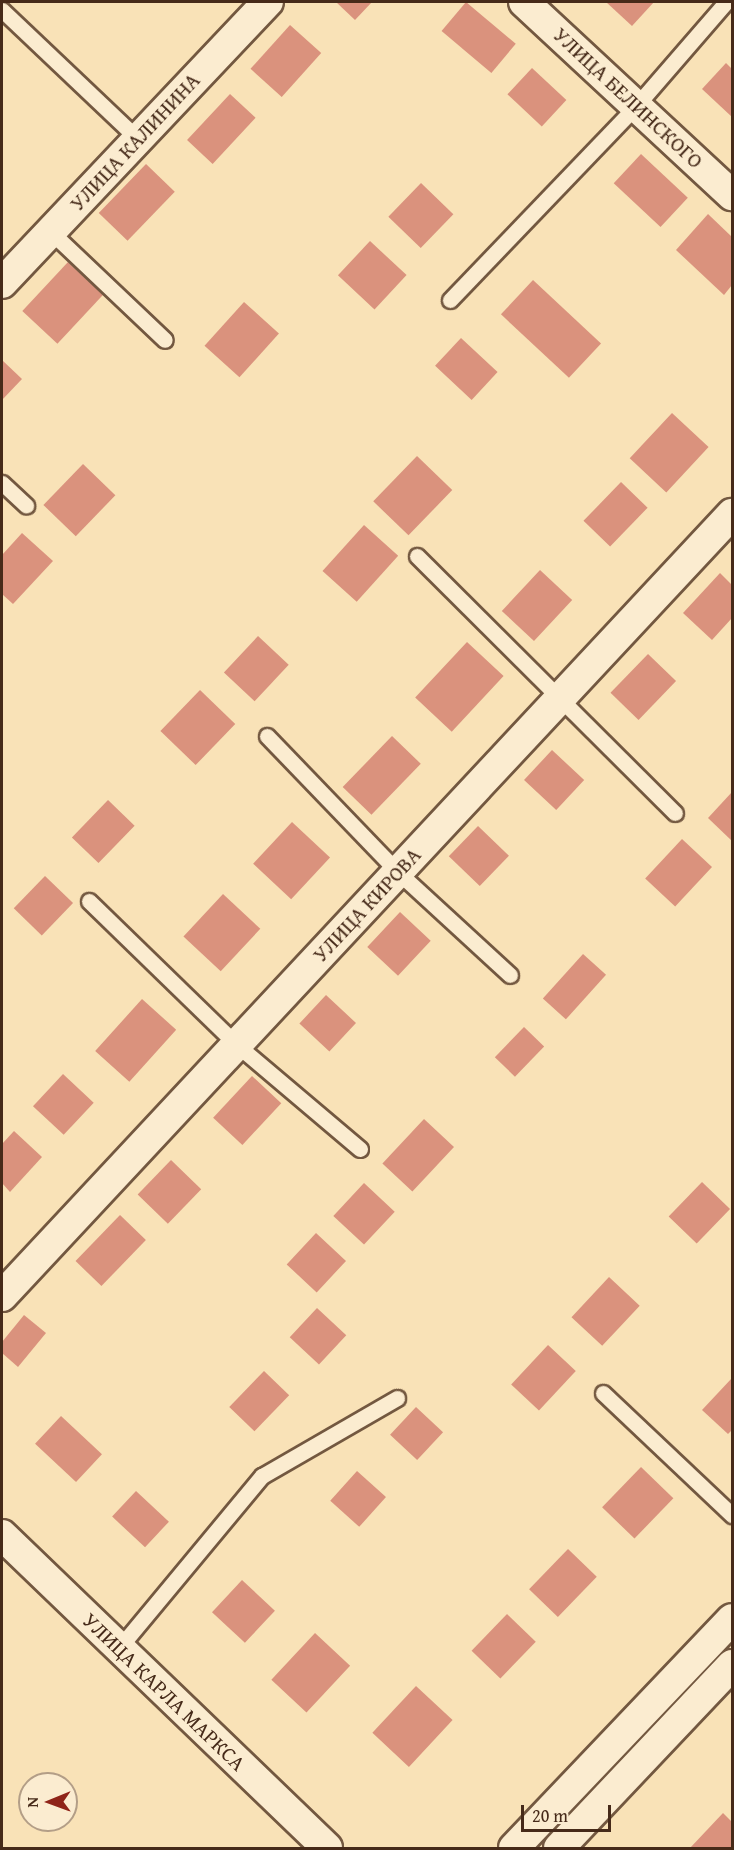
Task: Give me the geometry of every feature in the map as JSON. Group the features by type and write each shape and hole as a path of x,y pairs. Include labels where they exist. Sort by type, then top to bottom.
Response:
{"street":[{"name":"УЛИЦА КАЛИНИНА","path":"2,283 268,2"},
{"name":"УЛИЦА БЕЛИНСКОГО","path":"524,2 732,195"},
{"name":"УЛИЦА КИРОВА","path":"2,1296 732,514"},
{"name":"УЛИЦА КАРЛА МАРКСА","path":"2,1535 327,1848"},
{"path":"514,1848 732,1619"},
{"path":"559,1848 732,1665"}],"lane":[{"path":"450,300 636,106 726,2"},
{"path":"2,10 138,139"},
{"path":"50,231 165,340"},
{"path":"2,483 26,505"},
{"path":"417,556 562,697 675,813"},
{"path":"267,736 398,872 510,975"},
{"path":"89,901 237,1045 360,1149"},
{"path":"603,1393 732,1515"},
{"path":"119,1648 262,1476 398,1398"}],"building":[{"path":"336,2 372,2 355,20"},
{"path":"466,2 516,44 491,73 442,31"},
{"path":"606,2 654,2 632,26"},
{"path":"290,25 321,53 282,97 251,69"},
{"path":"726,63 732,69 732,117 702,89"},
{"path":"532,68 566,100 542,126 507,94"},
{"path":"230,94 256,118 213,164 187,140"},
{"path":"641,154 688,198 661,227 614,183"},
{"path":"146,164 175,192 128,241 99,213"},
{"path":"421,183 453,214 421,248 388,217"},
{"path":"708,214 732,237 732,285 724,295 676,250"},
{"path":"370,241 407,275 375,309 338,275"},
{"path":"68,262 103,295 57,344 22,311"},
{"path":"533,280 601,343 569,378 501,314"},
{"path":"244,302 279,333 239,377 205,346"},
{"path":"461,338 498,372 472,400 435,366"},
{"path":"2,360 22,379 2,400"},
{"path":"672,413 709,447 666,492 630,458"},
{"path":"417,456 452,490 408,535 373,501"},
{"path":"83,464 115,495 76,536 43,505"},
{"path":"621,482 648,508 610,547 583,521"},
{"path":"364,525 398,556 357,602 323,571"},
{"path":"22,533 53,561 13,604 2,594 2,555"},
{"path":"540,570 572,600 534,641 502,611"},
{"path":"720,573 732,585 732,618 712,640 683,613"},
{"path":"258,636 289,665 255,701 224,673"},
{"path":"467,642 504,676 452,732 415,698"},
{"path":"648,654 676,681 639,720 610,693"},
{"path":"200,690 235,724 196,765 160,731"},
{"path":"392,736 421,764 371,815 343,787"},
{"path":"552,750 584,780 556,810 524,780"},
{"path":"732,792 732,841 708,818"},
{"path":"108,800 135,826 98,863 72,837"},
{"path":"292,822 330,857 291,899 253,864"},
{"path":"478,826 509,856 480,886 449,856"},
{"path":"682,839 712,867 675,906 645,878"},
{"path":"45,876 73,903 42,935 14,908"},
{"path":"223,894 260,929 221,971 183,936"},
{"path":"400,912 431,941 398,976 367,947"},
{"path":"583,954 606,975 566,1019 543,999"},
{"path":"326,995 356,1023 329,1051 299,1024"},
{"path":"142,999 176,1030 129,1082 95,1051"},
{"path":"524,1027 544,1046 515,1077 495,1057"},
{"path":"63,1074 94,1103 64,1135 33,1106"},
{"path":"252,1076 281,1103 242,1145 213,1118"},
{"path":"424,1119 454,1147 412,1192 382,1164"},
{"path":"14,1131 42,1157 10,1192 2,1183 2,1144"},
{"path":"171,1160 201,1189 168,1224 138,1195"},
{"path":"702,1182 730,1209 697,1244 669,1217"},
{"path":"364,1183 395,1212 364,1245 333,1216"},
{"path":"120,1215 146,1240 101,1286 76,1261"},
{"path":"316,1233 346,1261 317,1292 287,1264"},
{"path":"609,1277 640,1306 602,1346 571,1317"},
{"path":"317,1308 346,1335 319,1365 290,1337"},
{"path":"24,1315 46,1333 18,1367 2,1353 2,1342"},
{"path":"548,1345 576,1371 539,1410 511,1384"},
{"path":"264,1371 289,1395 254,1431 229,1407"},
{"path":"732,1378 732,1430 728,1434 702,1410"},
{"path":"416,1407 443,1432 417,1460 390,1435"},
{"path":"61,1416 102,1454 76,1482 35,1444"},
{"path":"641,1467 673,1498 634,1539 602,1507"},
{"path":"357,1471 386,1497 359,1527 330,1501"},
{"path":"136,1491 169,1522 145,1547 112,1517"},
{"path":"568,1549 597,1577 558,1617 529,1589"},
{"path":"242,1580 275,1611 245,1643 212,1612"},
{"path":"507,1614 536,1642 500,1678 472,1651"},
{"path":"315,1633 350,1666 306,1713 271,1680"},
{"path":"416,1686 453,1720 409,1767 372,1733"},
{"path":"723,1813 732,1822 732,1848 690,1848"}]}
